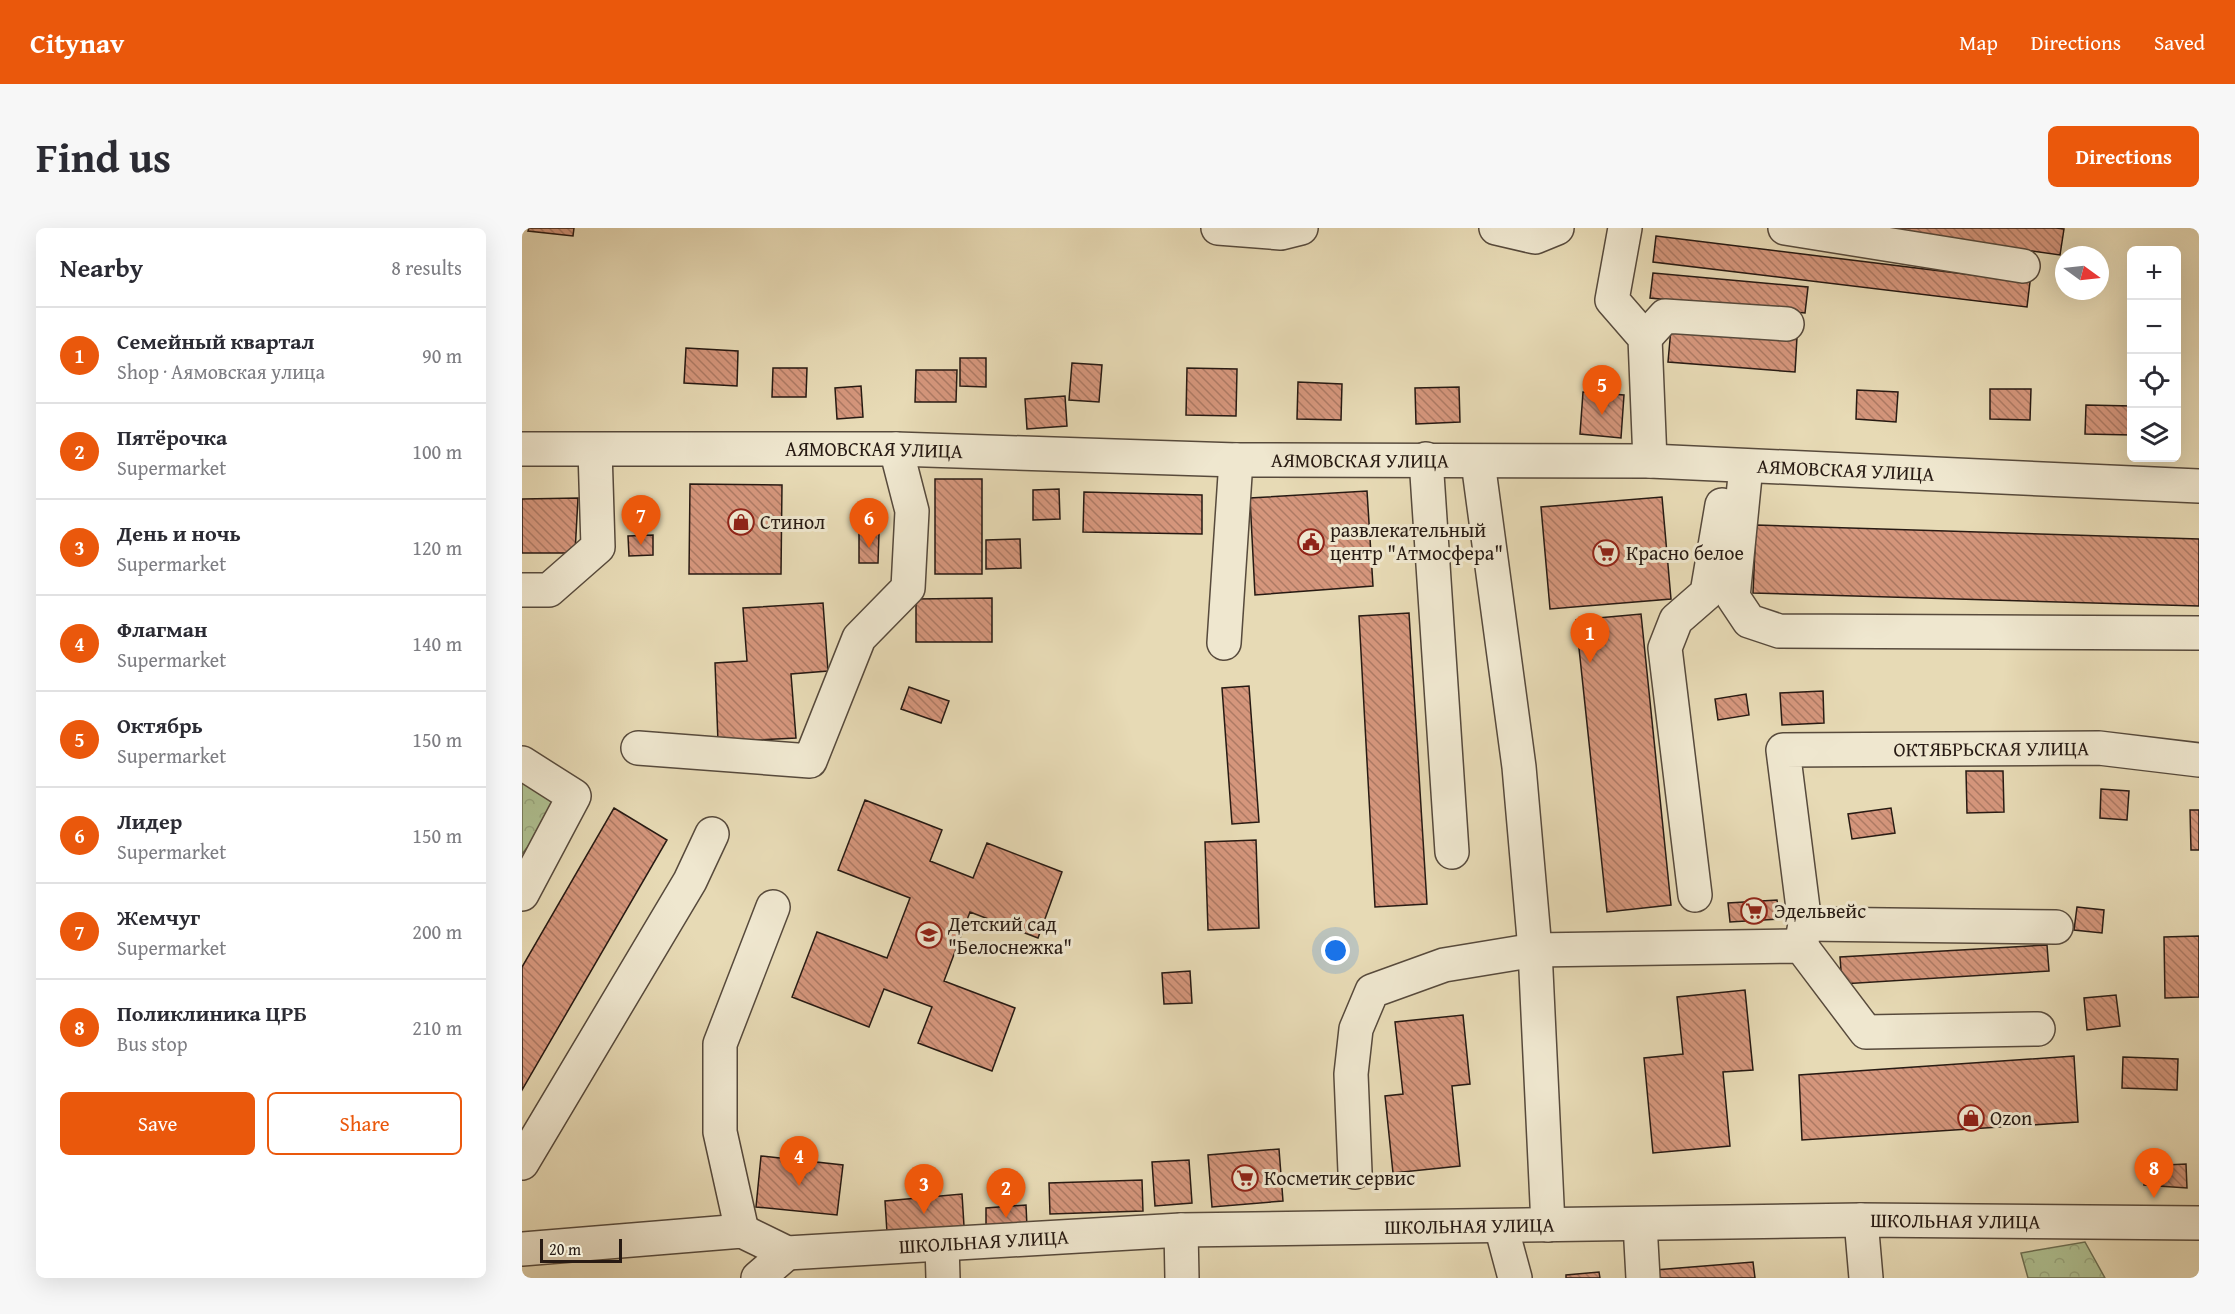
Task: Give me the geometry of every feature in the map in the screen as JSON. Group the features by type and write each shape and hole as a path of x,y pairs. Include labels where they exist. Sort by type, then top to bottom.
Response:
{"street":[{"path":"1218,228 1281,233 1301,228"},
{"path":"1496,228 1535,237 1557,228"},
{"path":"1626,228 1612,300 1645,338 1650,461"},
{"path":"1785,228 2023,266"},
{"path":"1645,338 1665,316 1787,324"},
{"name":"АЯМОВСКАЯ УЛИЦА","path":"522,449 896,449 1236,460 1650,461 2199,486"},
{"path":"638,748 810,761 860,638 908,588 912,511 896,449"},
{"path":"522,590 549,590 598,548 596,450"},
{"path":"1426,459 1452,852"},
{"path":"1224,643 1236,460"},
{"path":"1478,462 1519,767 1535,950 1548,1225"},
{"path":"1737,466 1733,597 1749,621 1779,631 2199,633"},
{"path":"1695,895 1665,648 1676,620 1707,593 1737,466"},
{"name":"ОКТЯБРЬСКАЯ УЛИЦА","path":"1803,935 1783,750 2099,748 2199,760"},
{"path":"522,762 574,796 522,894"},
{"path":"522,1163 690,881 711,834"},
{"path":"742,1231 720,1132 720,1044 774,907"},
{"path":"1355,1172 1351,1074 1356,1029 1372,991 1444,965 1535,950 1803,935 2056,927"},
{"path":"1803,935 1866,1032 2038,1029"},
{"path":"1861,1220 1866,1278"},
{"name":"ШКОЛЬНАЯ УЛИЦА","path":"787,1253 1181,1230 1861,1220 2199,1223"},
{"path":"1640,1224 1643,1278"},
{"path":"1502,1226 1515,1278"},
{"path":"1181,1230 1182,1278"},
{"path":"522,1248 742,1231 787,1253 758,1278"},
{"path":"942,1245 943,1278"}],"green space":[{"path":"522,768 564,802 522,854"},
{"path":"2085,1242 2105,1278 2028,1278 2021,1253"}],"building":[{"path":"529,228 574,228 573,236 528,231"},
{"path":"1871,228 2064,229 2061,246 2055,246 2055,254"},
{"path":"1656,236 2030,282 2027,307 1653,262"},
{"path":"1653,273 1808,287 1805,313 1650,298"},
{"path":"1671,328 1797,337 1795,372 1668,362"},
{"path":"686,348 738,351 737,386 684,383"},
{"path":"960,358 986,358 986,387 960,386"},
{"path":"1072,363 1102,365 1099,402 1069,400"},
{"path":"773,368 807,368 806,397 772,397"},
{"path":"1187,368 1237,369 1236,416 1186,415"},
{"path":"916,370 957,370 956,402 915,402"},
{"path":"1298,382 1342,384 1341,420 1297,419"},
{"path":"861,386 863,417 837,419 835,388"},
{"path":"1459,387 1460,422 1416,424 1415,388"},
{"path":"1990,389 2031,389 2030,420 1990,419"},
{"path":"1857,390 1898,392 1896,422 1856,419"},
{"path":"1583,392 1624,395 1621,438 1580,434"},
{"path":"1065,396 1067,426 1027,429 1025,399"},
{"path":"2086,405 2127,406 2127,435 2085,434"},
{"path":"935,479 982,479 982,574 935,574"},
{"path":"690,484 782,485 781,574 689,574"},
{"path":"1059,489 1060,519 1033,520 1033,490"},
{"name":"развлекательный центр \"Атмосфера\"","path":"1367,491 1373,586 1255,595 1250,498"},
{"path":"1084,492 1202,495 1202,534 1083,532"},
{"name":"Красно белое","path":"1662,497 1671,599 1550,609 1541,507"},
{"path":"578,498 575,553 522,553 522,499"},
{"path":"1756,525 2199,539 2199,606 1753,593"},
{"path":"859,533 879,533 878,563 859,563"},
{"path":"653,535 653,555 629,556 628,536"},
{"path":"1020,539 1021,568 986,569 986,540"},
{"path":"992,598 992,642 916,642 916,599"},
{"path":"823,603 828,671 791,674 796,738 718,742 715,663 747,661 743,608"},
{"path":"1409,613 1427,904 1375,907 1359,616"},
{"path":"1641,614 1671,905 1607,912 1576,620"},
{"path":"1249,686 1259,822 1232,824 1222,688"},
{"path":"909,687 949,701 941,723 901,709"},
{"path":"1823,691 1824,723 1782,725 1780,693"},
{"path":"1746,694 1749,715 1718,720 1715,699"},
{"path":"1966,771 2003,771 2004,812 1967,813"},
{"path":"2101,789 2129,791 2127,820 2100,818"},
{"name":"Детский сад \"Белоснежка\"","path":"865,800 942,830 930,861 973,878 987,843 1062,872 1038,938 970,912 944,981 1015,1008 992,1071 918,1043 932,1007 884,989 869,1027 792,997 817,932 887,958 910,898 838,870"},
{"path":"614,808 667,840 522,1090 522,967"},
{"path":"1891,808 1895,833 1852,839 1848,814"},
{"path":"2190,810 2199,810 2199,850 2191,850"},
{"path":"1256,840 1259,928 1208,930 1205,842"},
{"name":"Эдельвейс","path":"1777,900 1780,919 1730,922 1728,903"},
{"path":"2077,907 2104,910 2102,933 2074,930"},
{"path":"2199,936 2199,997 2165,998 2164,937"},
{"path":"2047,945 2049,971 1842,984 1840,957"},
{"path":"1190,971 1192,1003 1164,1004 1162,973"},
{"path":"1745,990 1753,1070 1723,1072 1730,1146 1653,1153 1644,1058 1683,1054 1677,997"},
{"path":"2116,995 2120,1026 2087,1030 2084,998"},
{"path":"1463,1015 1470,1084 1452,1086 1460,1166 1393,1173 1385,1096 1403,1094 1395,1022"},
{"path":"2074,1056 2078,1122 1802,1140 1799,1075"},
{"path":"2123,1057 2178,1059 2177,1090 2122,1088"},
{"name":"Косметик сервис","path":"1279,1149 1283,1201 1212,1207 1208,1155"},
{"path":"761,1156 843,1165 837,1215 756,1207"},
{"path":"1189,1160 1192,1203 1155,1206 1152,1162"},
{"path":"2186,1164 2187,1188 2144,1185 2144,1166"},
{"path":"1142,1180 1143,1211 1050,1214 1049,1183"},
{"path":"962,1194 964,1226 887,1233 885,1201"},
{"path":"1026,1205 1027,1227 986,1229 986,1208"},
{"path":"1753,1262 1755,1278 1656,1278 1655,1270"},
{"path":"1599,1272 1600,1278 1566,1278 1566,1275"}],"place":[{"name":"Октябрь","path":"1602,415"},
{"name":"Стинол","path":"741,522"},
{"name":"развлекательный центр \"Атмосфера\"","path":"1311,542"},
{"name":"Жемчуг","path":"641,545"},
{"name":"Лидер","path":"869,548"},
{"name":"Красно белое","path":"1606,553"},
{"name":"Семейный квартал","path":"1590,663"},
{"name":"Эдельвейс","path":"1754,911"},
{"name":"Детский сад \"Белоснежка\"","path":"929,935"},
{"name":"Ozon","path":"1971,1118"},
{"name":"Косметик сервис","path":"1245,1178"},
{"name":"Флагман","path":"799,1186"},
{"name":"Поликлиника ЦРБ","path":"2154,1198"},
{"name":"День и ночь","path":"924,1214"},
{"name":"Пятёрочка","path":"1006,1218"}]}
